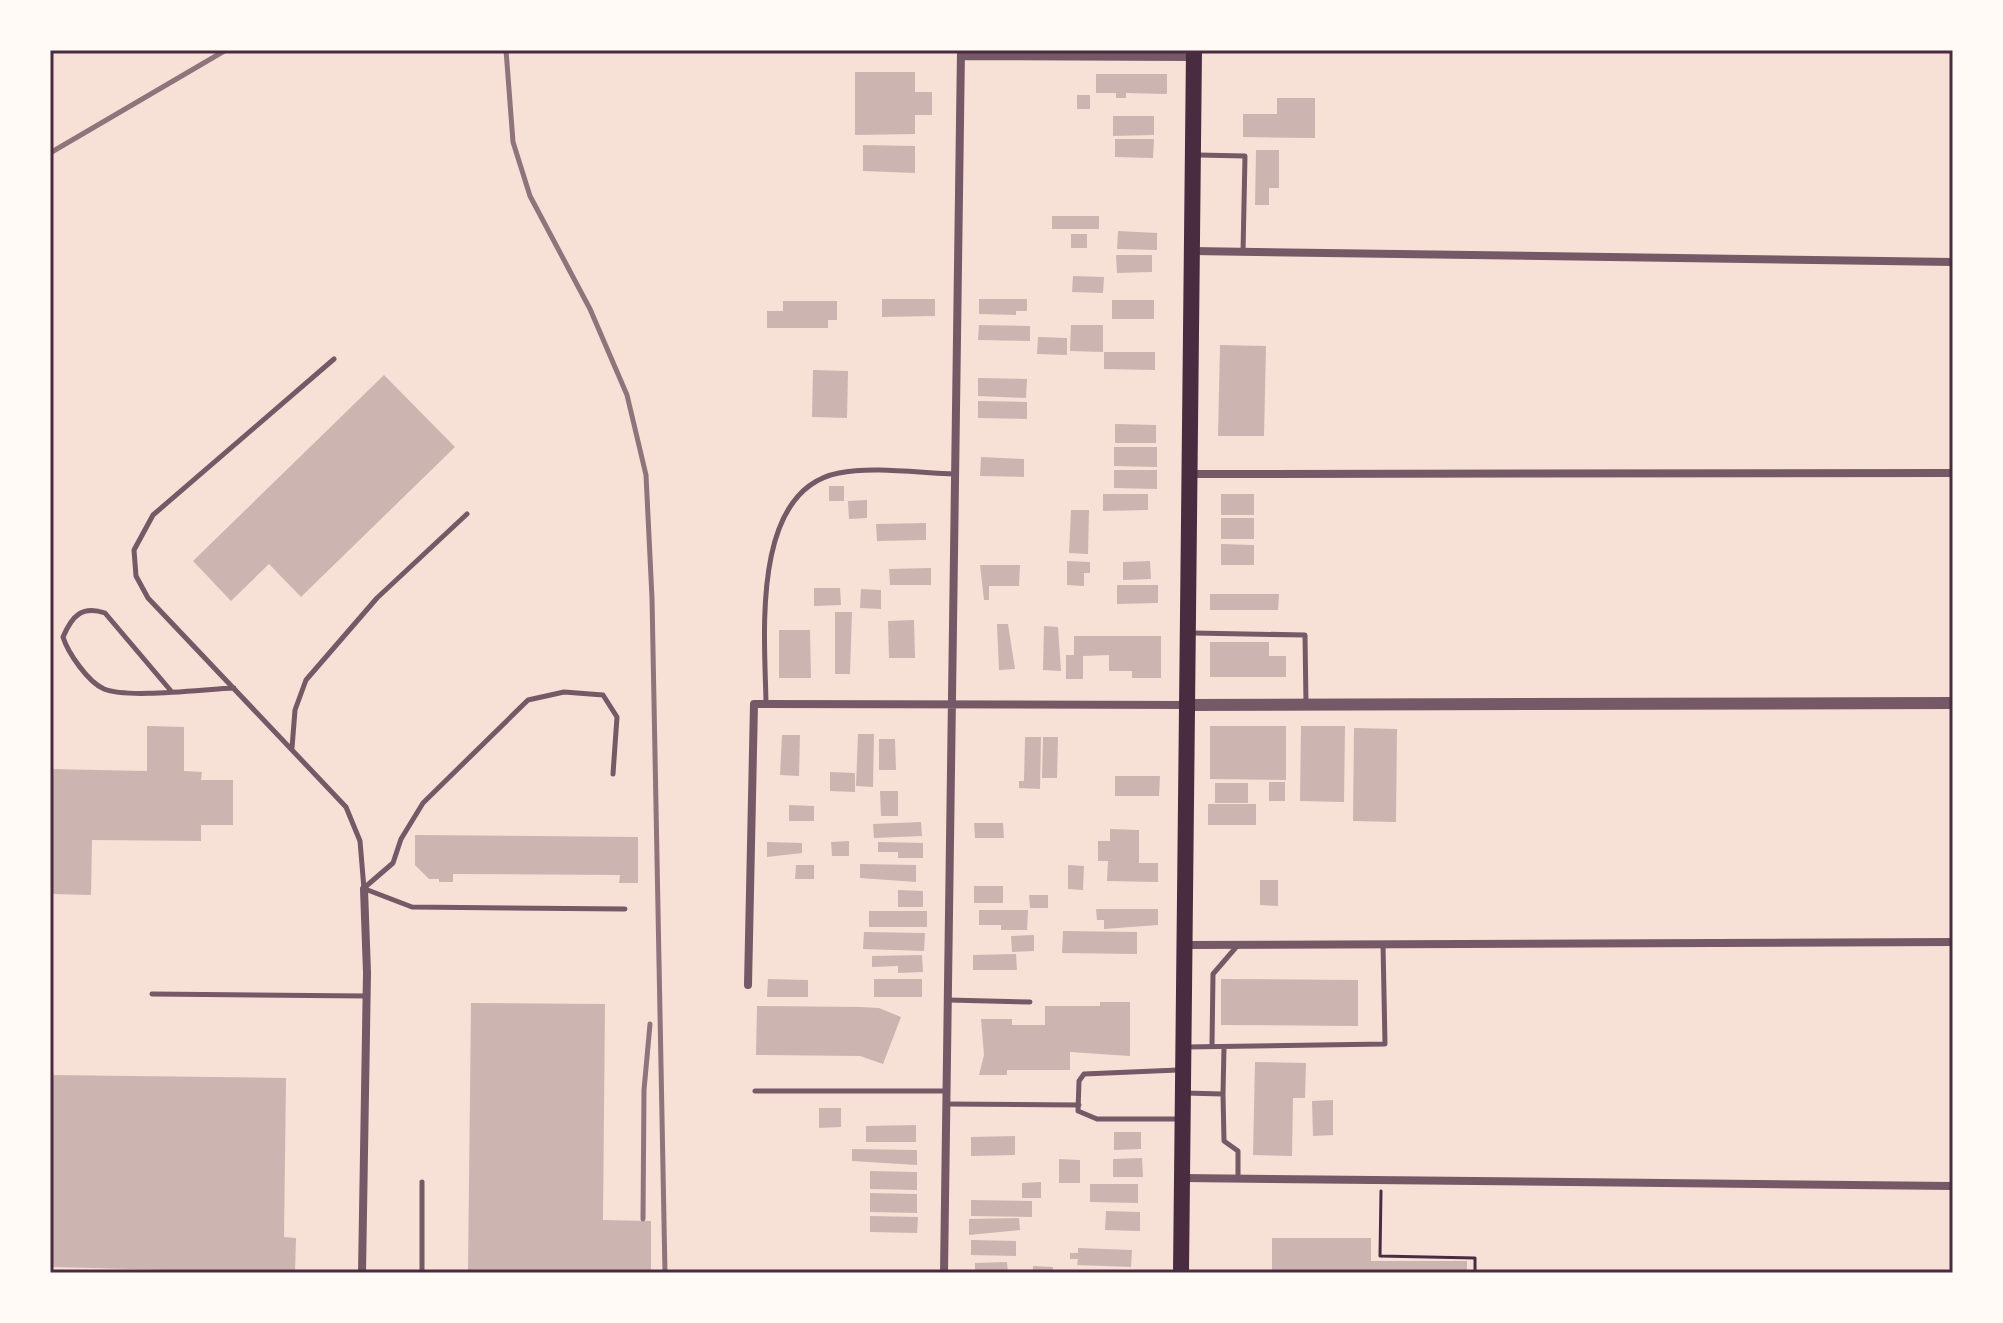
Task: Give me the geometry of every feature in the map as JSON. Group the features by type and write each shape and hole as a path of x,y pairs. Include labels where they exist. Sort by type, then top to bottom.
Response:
{"main road":[{"path":"1181,1273 1194,53"}],"street":[{"path":"944,1273 961,53 1194,53"},
{"path":"1192,251 1953,262"},
{"path":"1189,474 1953,473"},
{"path":"748,985 754,704 1953,703"},
{"path":"362,1273 366,996 364,889"},
{"path":"1185,945 1953,942"},
{"path":"1182,1178 1953,1186"}],"lane":[{"path":"1193,155 1245,156 1243,252"},
{"path":"334,359 153,515 134,550 136,576 148,598 333,790 355,824 360,841 364,889"},
{"path":"766,704 765,589 773,549 794,501 813,482 840,472 956,474"},
{"path":"292,749 295,710 306,680 377,598 467,514"},
{"path":"171,691 105,613 92,608 80,611 68,624 63,637 68,651 103,688 123,693 171,691 235,688"},
{"path":"1188,632 1305,635 1306,704"},
{"path":"364,889 393,863 401,839 423,803 528,700 564,692 603,695 617,717 613,774"},
{"path":"364,889 412,907 625,909"},
{"path":"1184,1047 1385,1044 1383,944"},
{"path":"1212,1046 1213,974 1238,945"},
{"path":"152,994 366,996"},
{"path":"948,1000 1030,1002"},
{"path":"1224,1046 1224,1141 1238,1151 1238,1178"},
{"path":"1183,1070 1084,1074 1079,1081 1078,1111 1097,1119 1183,1119"},
{"path":"755,1091 947,1091"},
{"path":"1183,1093 1223,1094"},
{"path":"946,1104 1079,1105"},
{"path":"422,1182 422,1273"}],"path":[{"path":"1381,1197 1380,1256 1475,1258 1475,1273"}],"building":[{"path":"855,72 915,72 915,92 932,92 932,115 915,115 915,134 855,135"},
{"path":"1096,74 1167,74 1167,94 1126,93 1126,98 1116,98 1116,93 1096,93"},
{"path":"1077,95 1090,95 1090,109 1077,109"},
{"path":"1277,98 1315,98 1315,138 1243,137 1243,114 1277,114"},
{"path":"1113,116 1154,116 1154,135 1113,136"},
{"path":"1115,139 1154,139 1153,158 1115,157"},
{"path":"863,145 915,146 915,173 863,171"},
{"path":"1256,150 1279,150 1279,188 1269,188 1269,205 1255,205"},
{"path":"1052,216 1099,216 1099,229 1052,229"},
{"path":"1118,231 1157,233 1157,250 1117,249"},
{"path":"1071,234 1087,234 1087,248 1071,248"},
{"path":"1116,255 1152,255 1152,272 1117,273"},
{"path":"1073,276 1104,277 1103,293 1072,292"},
{"path":"882,299 935,299 935,316 882,317"},
{"path":"979,299 1027,299 1027,311 1016,311 1016,315 979,314"},
{"path":"1112,300 1154,300 1154,319 1112,319"},
{"path":"783,301 837,301 837,320 828,320 828,328 767,328 767,311 783,311"},
{"path":"979,325 1030,326 1030,341 978,340"},
{"path":"1071,325 1103,325 1103,352 1070,351"},
{"path":"1038,337 1067,338 1067,355 1037,354"},
{"path":"1220,345 1266,346 1264,436 1218,436"},
{"path":"1104,352 1155,352 1155,370 1104,369"},
{"path":"813,370 848,371 847,418 812,417"},
{"path":"384,375 455,447 301,597 269,564 231,601 193,561"},
{"path":"978,378 1027,379 1026,398 978,396"},
{"path":"978,401 1027,402 1027,419 978,418"},
{"path":"1115,424 1156,425 1156,443 1115,443"},
{"path":"1114,447 1157,447 1157,467 1114,466"},
{"path":"981,457 1024,459 1024,477 980,476"},
{"path":"1114,470 1157,470 1157,489 1114,488"},
{"path":"829,486 844,486 844,501 829,501"},
{"path":"1103,494 1148,494 1148,510 1103,511"},
{"path":"1221,494 1254,494 1254,515 1221,515"},
{"path":"867,500 867,518 849,519 848,501"},
{"path":"1071,510 1089,510 1088,554 1069,553"},
{"path":"1221,518 1254,518 1254,539 1221,539"},
{"path":"926,523 926,540 877,541 876,524"},
{"path":"1221,544 1254,545 1254,565 1221,565"},
{"path":"1067,561 1090,562 1090,573 1084,573 1084,586 1067,585"},
{"path":"1150,561 1151,579 1123,580 1123,562"},
{"path":"980,565 1020,565 1019,586 989,586 989,600 984,600"},
{"path":"931,568 931,585 890,585 889,569"},
{"path":"1117,585 1158,585 1158,603 1117,604"},
{"path":"814,588 840,588 841,605 814,606"},
{"path":"861,589 881,590 881,609 860,608"},
{"path":"1210,594 1279,594 1278,610 1210,610"},
{"path":"835,612 852,612 850,674 835,674"},
{"path":"914,620 915,658 889,658 888,621"},
{"path":"997,624 1008,624 1015,669 999,670"},
{"path":"1044,626 1058,627 1061,671 1043,670"},
{"path":"779,630 810,630 811,678 779,678"},
{"path":"1074,636 1161,636 1161,678 1132,678 1132,671 1109,671 1109,655 1083,656 1083,679 1066,679 1066,655 1074,655"},
{"path":"1210,642 1269,642 1269,656 1286,656 1286,677 1210,677"},
{"path":"147,726 184,727 184,771 202,772 201,780 233,780 233,825 201,825 201,841 92,840 91,895 50,894 50,769 147,771"},
{"path":"1210,726 1286,726 1286,780 1210,779"},
{"path":"1301,726 1345,726 1344,802 1300,801"},
{"path":"1354,728 1397,729 1396,822 1353,821"},
{"path":"858,734 874,734 873,787 856,786"},
{"path":"782,735 800,735 799,776 780,775"},
{"path":"1025,737 1041,737 1040,789 1019,788 1019,781 1024,781"},
{"path":"1043,737 1058,737 1057,778 1042,778"},
{"path":"879,739 895,739 896,770 879,770"},
{"path":"830,772 855,773 855,792 830,791"},
{"path":"1115,776 1160,776 1159,796 1115,796"},
{"path":"1269,782 1285,782 1285,801 1269,801"},
{"path":"1215,783 1248,783 1248,803 1215,803"},
{"path":"880,791 898,791 898,816 881,816"},
{"path":"1208,804 1256,804 1256,825 1208,825"},
{"path":"789,805 814,806 814,821 789,821"},
{"path":"921,822 922,836 874,838 873,824"},
{"path":"974,823 1003,823 1004,838 975,838"},
{"path":"1110,829 1139,830 1139,863 1158,863 1158,882 1107,881 1108,861 1098,861 1098,841 1110,841"},
{"path":"415,835 638,837 638,883 619,883 620,875 453,874 453,882 439,882 439,879 429,879 415,865"},
{"path":"849,841 849,856 832,856 831,842"},
{"path":"767,842 802,843 802,853 767,857"},
{"path":"878,842 923,843 923,858 898,858 898,852 878,852"},
{"path":"860,864 916,865 916,882 860,878"},
{"path":"796,865 814,865 814,879 795,879"},
{"path":"1068,865 1084,866 1083,890 1068,889"},
{"path":"1260,880 1278,880 1278,906 1260,905"},
{"path":"974,886 1003,886 1003,903 974,903"},
{"path":"898,890 923,891 923,907 898,907"},
{"path":"1029,895 1048,895 1048,908 1030,908"},
{"path":"1096,909 1158,909 1158,925 1104,929 1104,920 1097,920"},
{"path":"979,910 1028,910 1027,930 1001,930 1001,925 979,925"},
{"path":"869,911 927,911 927,927 869,927"},
{"path":"1063,931 1137,932 1137,954 1062,953"},
{"path":"864,932 925,933 924,951 863,949"},
{"path":"1034,935 1034,951 1012,952 1011,936"},
{"path":"1016,954 1017,970 973,970 973,955"},
{"path":"922,955 923,972 898,973 898,966 872,967 872,956"},
{"path":"768,979 808,980 808,997 767,997"},
{"path":"874,979 922,979 922,997 874,997"},
{"path":"1221,979 1358,980 1358,1026 1221,1025"},
{"path":"1100,1002 1130,1002 1130,1056 1070,1052 1070,1070 1007,1070 1007,1075 979,1075 984,1055 981,1019 1012,1019 1012,1025 1045,1025 1045,1006 1100,1006"},
{"path":"471,1003 605,1004 603,1220 651,1221 651,1273 468,1273"},
{"path":"757,1006 879,1008 901,1017 883,1064 860,1056 756,1055"},
{"path":"1255,1062 1306,1063 1305,1098 1293,1098 1292,1156 1253,1155"},
{"path":"50,1075 286,1078 284,1237 296,1238 295,1273 50,1267"},
{"path":"1333,1100 1333,1135 1313,1136 1312,1101"},
{"path":"819,1108 841,1108 841,1127 819,1128"},
{"path":"916,1125 916,1142 866,1142 866,1126"},
{"path":"1114,1132 1141,1132 1141,1149 1114,1150"},
{"path":"1015,1136 1015,1155 971,1156 971,1137"},
{"path":"852,1149 917,1150 917,1165 852,1161"},
{"path":"1142,1158 1143,1177 1113,1177 1113,1159"},
{"path":"1059,1159 1080,1160 1080,1183 1059,1183"},
{"path":"870,1171 917,1172 917,1190 870,1189"},
{"path":"1041,1182 1041,1198 1022,1198 1022,1183"},
{"path":"1090,1184 1138,1184 1138,1203 1090,1202"},
{"path":"870,1193 917,1194 917,1213 870,1212"},
{"path":"971,1200 1032,1201 1032,1217 971,1216"},
{"path":"1106,1211 1140,1212 1140,1231 1105,1230"},
{"path":"870,1216 918,1217 917,1233 870,1232"},
{"path":"1019,1218 1020,1230 969,1235 969,1219"},
{"path":"1272,1238 1371,1238 1371,1261 1467,1261 1467,1273 1272,1273"},
{"path":"971,1240 1016,1241 1016,1256 971,1255"},
{"path":"1078,1248 1132,1250 1131,1267 1077,1265 1078,1259 1070,1259 1070,1253 1078,1253"},
{"path":"1007,1262 1008,1273 975,1273 975,1263"},
{"path":"1033,1266 1053,1267 1053,1273 1033,1273"},
{"path":"1089,1270 1143,1270 1143,1273 1089,1273"}],"railway":[{"path":"50,153 226,50"},
{"path":"506,50 513,142 530,196 590,309 627,395 646,475 652,598 665,1273"},
{"path":"643,1219 644,1090 650,1024"}]}
